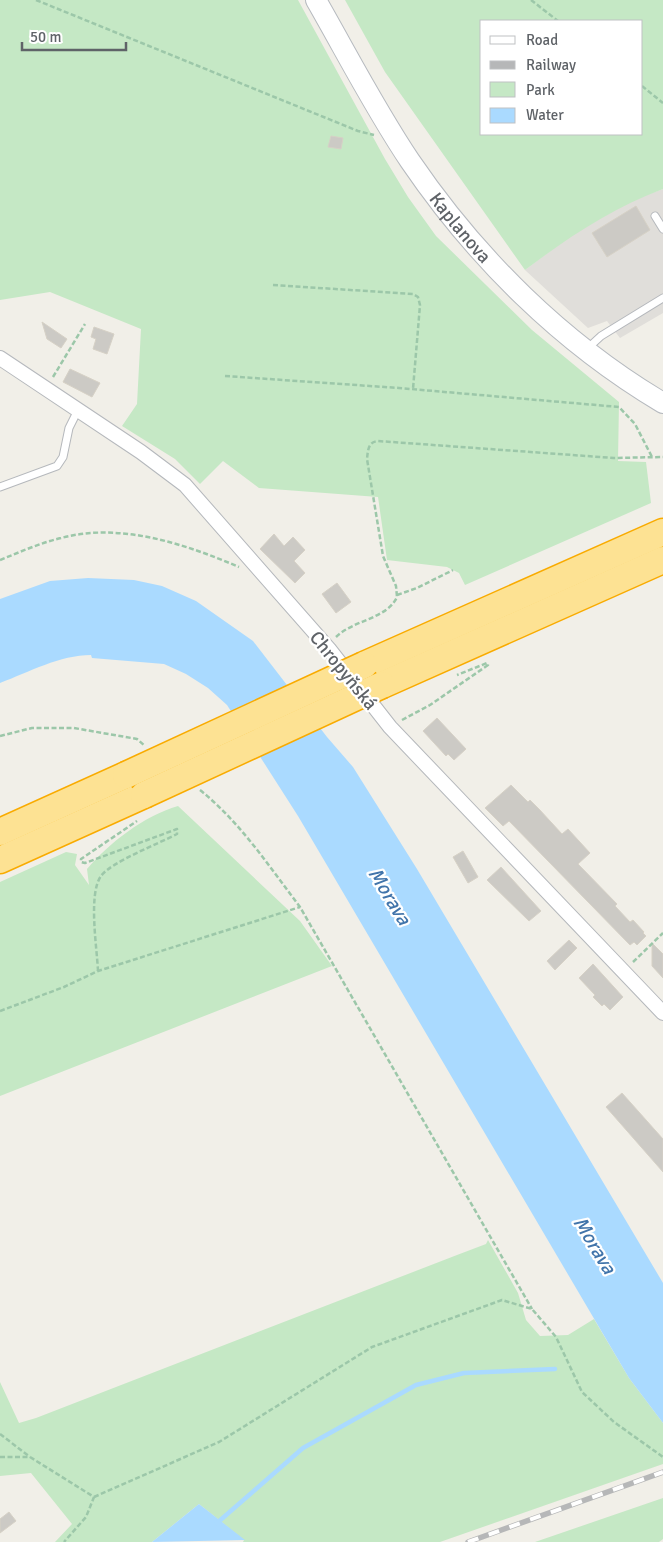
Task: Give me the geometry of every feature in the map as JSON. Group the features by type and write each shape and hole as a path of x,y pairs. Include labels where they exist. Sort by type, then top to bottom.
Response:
{"highway":[{"path":"0,832 364,665 663,532"},
{"path":"0,860 144,806 382,685 663,560"}],"main road":[{"name":"Kaplanova","path":"316,0 393,135 431,191 476,245 534,306 586,350 663,403"}],"street":[{"name":"Chropyňská","path":"0,358 141,452 184,485 329,649 390,727 663,1013"}],"lane":[{"path":"655,216 663,229"},
{"path":"586,350 601,336 663,298"},
{"path":"0,487 58,466 63,457 69,428 78,410"}],"path":[{"path":"36,0 358,131 383,136 393,135"},
{"path":"531,0 557,20"},
{"path":"643,87 663,103"},
{"path":"273,285 413,294 418,297 420,305 413,389"},
{"path":"46,389 85,324"},
{"path":"225,376 413,389 619,407 634,424 652,457"},
{"path":"329,649 333,641 350,626 389,609 394,604 397,595 384,556 367,458 371,443 614,458 663,457"},
{"path":"0,560 60,538 75,535 138,534 207,553 266,578"},
{"path":"397,595 417,588 453,570"},
{"path":"390,727 430,706 488,665 487,663 450,678"},
{"path":"0,736 32,728 74,728 137,739 152,752"},
{"path":"198,788 213,801 257,849 300,907 532,1309 556,1337 582,1392 614,1422 663,1457"},
{"path":"98,971 94,892 101,876 112,867 178,834 176,829 84,863 81,862 81,859 144,806"},
{"path":"0,1011 64,987 98,971 300,907"},
{"path":"622,972 663,932"},
{"path":"64,1542 86,1517 94,1497 219,1442 372,1347 502,1300 532,1309"},
{"path":"0,1434 30,1457 94,1497"},
{"path":"0,1457 30,1457"}],"shaded area":[{"path":"663,189 663,313 620,338 607,321 588,328 525,270 574,233 633,200"}],"green space":[{"path":"0,0 298,0 385,159 408,197 436,236 532,330 619,402 618,461 646,462 651,503 465,585 459,573 447,567 387,560 378,497 259,488 223,461 200,484 175,459 122,426 137,404 141,329 50,292 0,300"},
{"path":"345,0 663,0 663,189 626,205 591,224 525,270 385,72"},
{"path":"178,806 300,921 332,966 0,1096 0,882 66,852 77,854 75,865 89,885 87,869 106,849 140,823 165,810"},
{"path":"488,1240 518,1293 526,1320 540,1336 568,1335 594,1319 629,1378 663,1423 663,1464 440,1542 243,1542 244,1540 199,1504 152,1542 55,1542 72,1524 31,1473 0,1476 0,1382 19,1423 486,1244"},
{"path":"663,1498 663,1539 659,1542 535,1542"}],"water":[{"name":"Morava","path":"88,578 134,580 162,586 196,601 253,641 327,737 353,767 417,869 663,1283 663,1423 629,1378 298,816 227,705 208,688 186,674 164,664 92,658 91,655 56,661 0,683 0,599 50,581"},
{"path":"199,1504 245,1540 152,1542"}],"building":[{"path":"331,136 343,138 341,149 328,147"},
{"path":"636,206 650,230 607,257 592,233"},
{"path":"42,322 67,339 61,348 47,339"},
{"path":"94,327 114,334 107,354 93,349 96,339 91,337"},
{"path":"70,369 100,383 92,397 63,382"},
{"path":"274,534 284,546 293,537 305,550 294,561 305,573 295,583 260,549"},
{"path":"337,583 351,602 336,613 322,594"},
{"path":"437,718 466,749 454,760 448,754 446,756 423,731"},
{"path":"511,785 528,802 530,800 562,834 568,829 590,853 578,864 617,904 615,906 630,922 633,920 644,932 646,936 637,945 634,942 630,945 509,821 503,826 485,808"},
{"path":"463,851 478,877 468,883 453,857"},
{"path":"501,867 541,911 529,921 487,880"},
{"path":"569,940 577,948 555,970 547,961"},
{"path":"652,943 663,954 663,978 652,966"},
{"path":"593,964 623,997 610,1010 604,1004 602,1006 593,997 595,995 579,978"},
{"path":"622,1093 663,1139 663,1172 606,1107"},
{"path":"9,1512 16,1521 0,1533 0,1519"}],"waterway":[{"path":"217,1523 303,1448 416,1385 464,1373 555,1369"}],"railway":[{"path":"468,1542 663,1472"}]}
